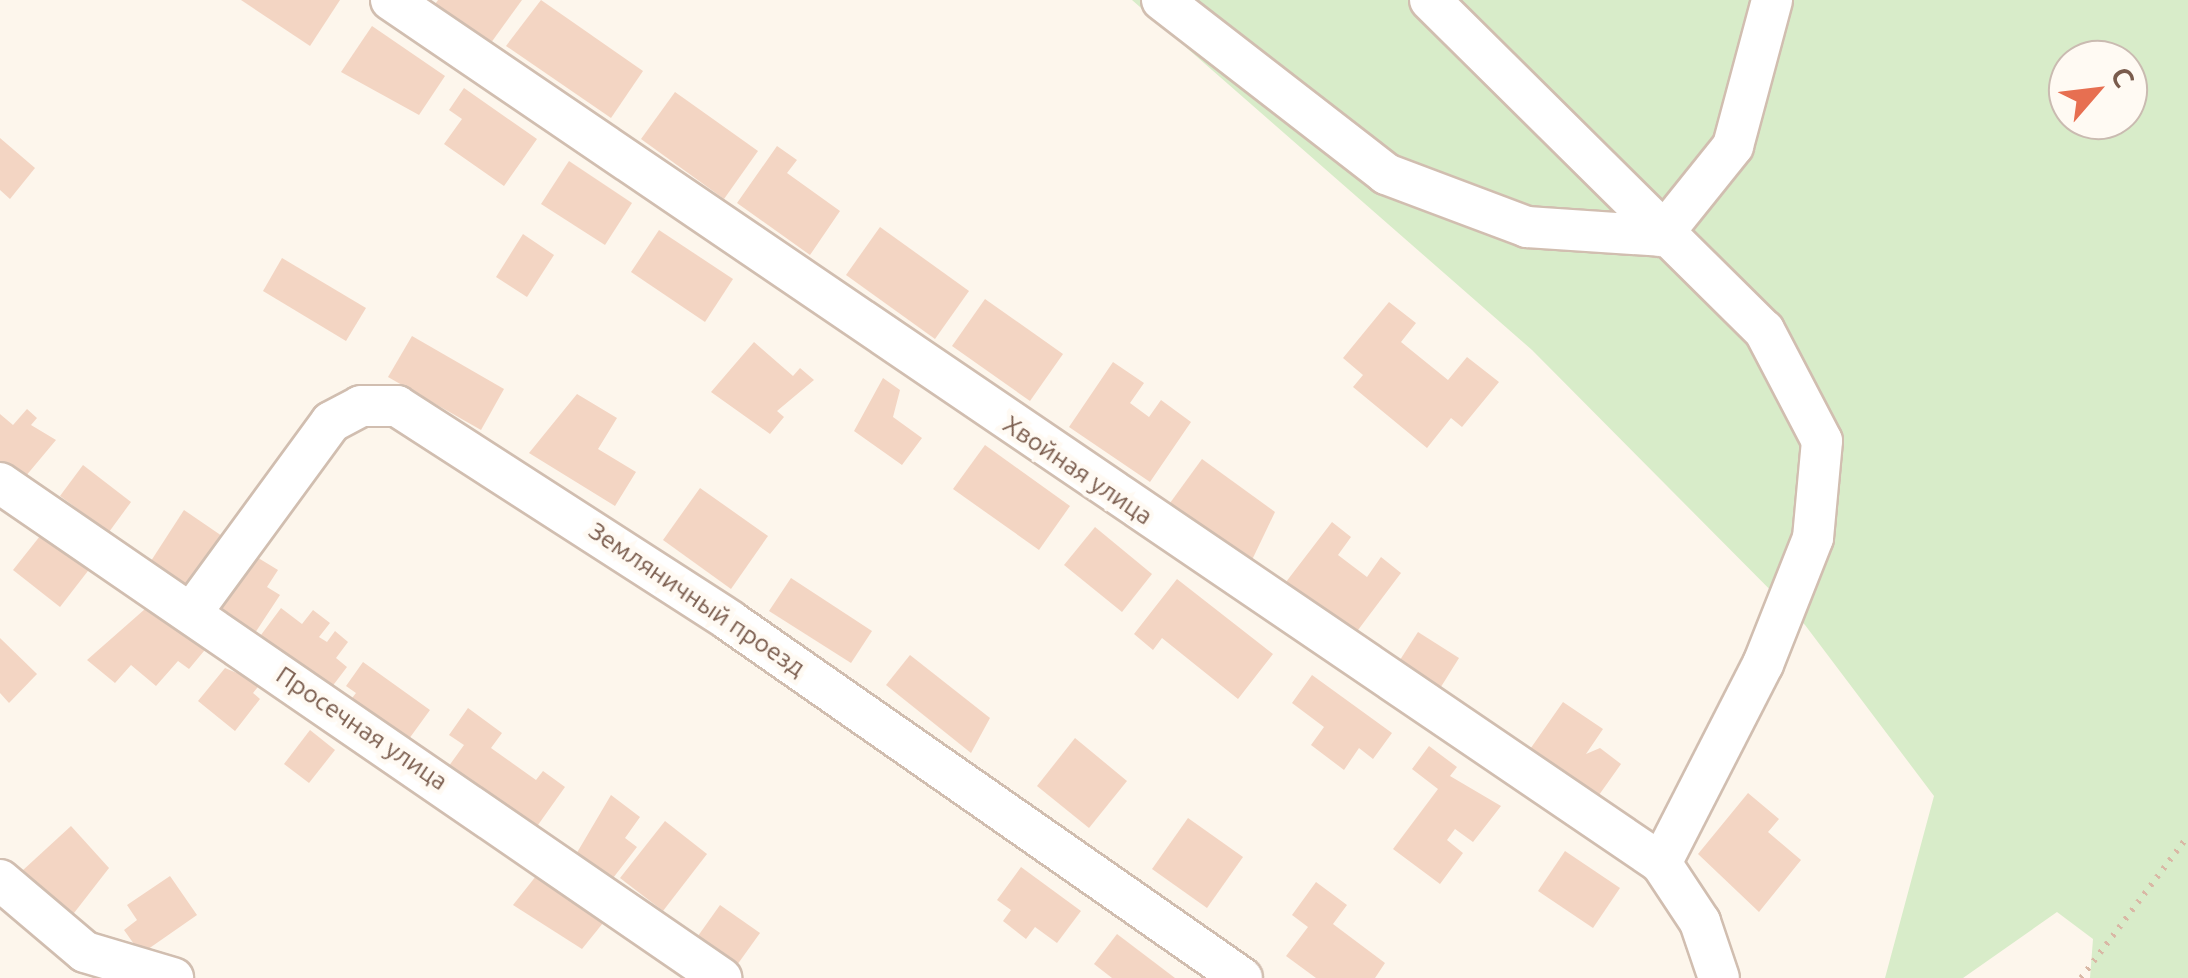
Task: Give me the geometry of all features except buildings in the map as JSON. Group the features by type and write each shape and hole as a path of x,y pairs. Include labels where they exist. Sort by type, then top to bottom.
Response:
{"street":[{"name":"Хвойная улица","path":"391,0 1660,863 1700,922 1719,978"},
{"path":"1162,0 1386,174 1527,227 1661,236"},
{"path":"1430,0 1661,236 1764,330 1822,442 1814,538 1763,664 1660,863"},
{"path":"1661,236 1733,146 1772,0"},
{"name":"Земляничный проезд","path":"192,612 331,422 361,406 398,406 730,620 1242,978"},
{"name":"Просечная улица","path":"7,499 192,612 721,978"},
{"path":"0,880 85,952 173,978"}],"path":[{"path":"2081,978 2188,836"}],"green space":[{"path":"1132,0 2188,0 2188,978 2090,978 2093,939 2057,912 1963,978 1885,978 1934,796 1805,625 1532,350"}]}
